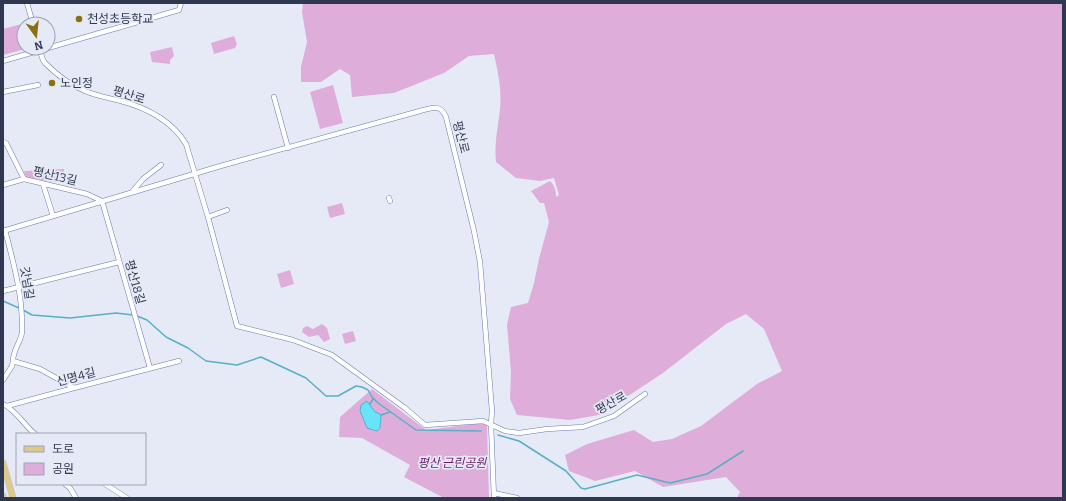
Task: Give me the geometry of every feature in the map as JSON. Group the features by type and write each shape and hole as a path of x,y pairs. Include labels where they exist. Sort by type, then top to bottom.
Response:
{"main road":[{"path":"3,462 13,498"}],"street":[{"path":"27,3 31,16"},
{"path":"56,45 179,10 181,3"},
{"path":"3,61 18,56"},
{"name":"평산로","path":"42,56 50,69 77,87 99,96 138,107 168,123 177,131 186,144 208,217 237,326 293,340 332,355 425,425 483,421 505,431 519,433 547,429 583,427 614,416 645,394"},
{"path":"3,92 38,85"},
{"path":"274,97 288,148"},
{"name":"평산로","path":"4,231 194,174 427,109 439,108 444,110 446,117 474,231 480,262 491,403 491,424"},
{"path":"3,142 6,143 24,179"},
{"path":"132,193 144,178 161,165"},
{"name":"평산13길","path":"3,184 24,179 87,194 102,202"},
{"path":"43,184 54,216"},
{"name":"평산18길","path":"102,202 150,368"},
{"path":"208,217 227,210"},
{"name":"갓넘길","path":"3,380 12,366 13,353 22,334 20,287 4,231"},
{"path":"3,291 119,262"},
{"path":"13,361 40,369 74,388"},
{"name":"신명4길","path":"5,405 179,361"},
{"path":"5,405 13,410 34,433"},
{"path":"491,424 494,496 517,498"},
{"path":"66,485 70,488 76,498"},
{"path":"107,485 128,498"}],"green space":[{"path":"303,3 1063,3 1063,498 737,498 740,492 726,477 663,487 635,471 595,481 569,471 565,455 587,444 634,430 653,442 672,439 701,426 757,384 782,371 764,329 746,314 726,324 663,373 599,415 570,420 517,415 510,399 511,372 507,325 511,307 528,303 549,222 544,203 540,203 531,191 550,181 555,188 556,197 559,195 554,178 540,181 516,178 496,162 500,88 494,54 469,56 444,73 394,93 352,97 350,75 340,69 321,82 301,82 301,67 307,42 302,12"},
{"path":"16,26 16,52 3,55 3,29"},
{"path":"234,36 237,44 235,48 214,54 211,43"},
{"path":"172,47 174,56 170,60 170,64 152,62 150,52"},
{"path":"333,85 343,123 320,129 310,92"},
{"path":"64,169 64,174 53,182 26,177 24,171"},
{"path":"342,203 345,214 330,218 327,207"},
{"path":"290,270 294,284 281,288 277,274"},
{"path":"322,324 327,328 330,339 324,342 318,335 309,337 302,332 303,328 307,326 313,329"},
{"path":"353,331 356,341 345,344 342,334"},
{"name":"평산 근린공원","path":"372,389 426,430 482,423 487,426 489,498 444,498 404,477 410,465 362,438 339,437 340,417"}],"water":[{"path":"367,401 375,412 381,415 380,428 377,431 367,428 360,411 361,405"}],"waterway":[{"path":"3,301 19,308"},
{"path":"23,310 32,315 70,318 116,313 133,315"},
{"path":"137,316 147,320 166,337 188,348 206,361 237,365 261,357 306,378 326,396 338,396 356,386 362,387 368,390 378,403 416,430 481,431"},
{"path":"370,404 373,399"},
{"path":"381,415 390,412"},
{"path":"498,435 519,441 566,471 581,488 585,489 637,475 670,483 707,474 743,451"}],"place":[{"name":"천성초등학교","path":"79,19"},
{"name":"노인정","path":"52,83"}]}
